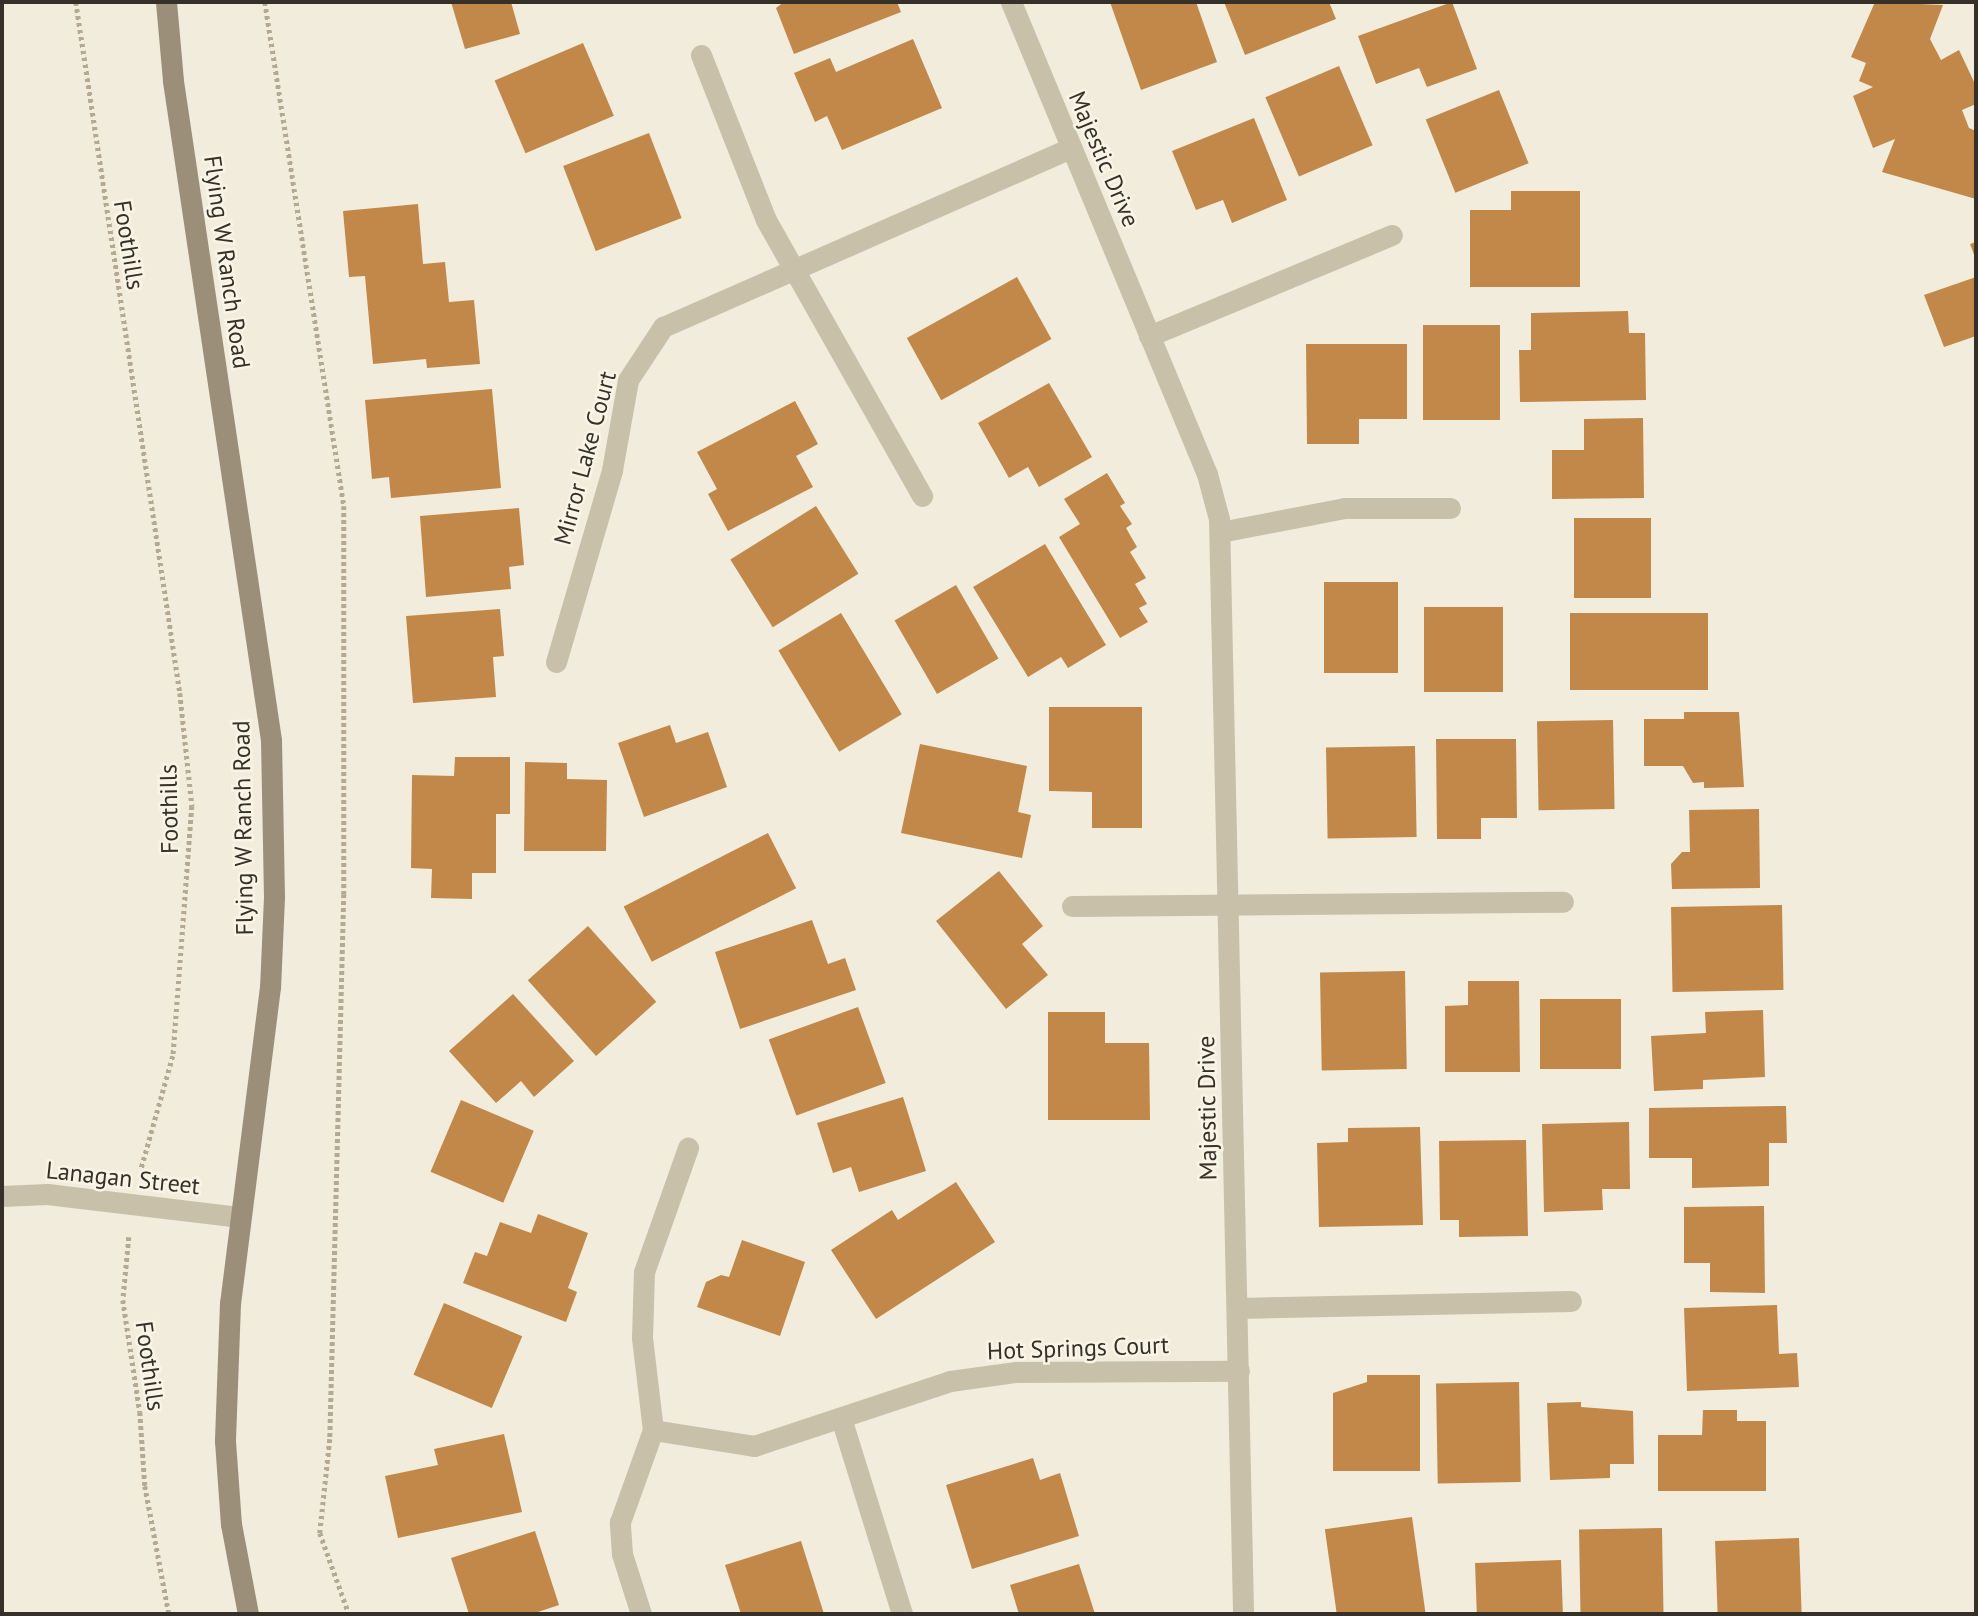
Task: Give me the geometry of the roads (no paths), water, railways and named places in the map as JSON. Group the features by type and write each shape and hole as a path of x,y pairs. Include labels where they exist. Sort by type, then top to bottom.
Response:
{"street":[{"name":"Flying W Ranch Road","path":"166,2 173,81 271,740 274,897 270,987 230,1303 225,1441 231,1524 248,1614"},
{"name":"Majestic Drive","path":"1011,2 1207,474 1220,532 1243,1614"},
{"path":"701,55 766,220 791,269 922,496"},
{"name":"Mirror Lake Court","path":"556,663 612,470 628,380 663,327 1071,148"},
{"path":"1149,336 1392,235"},
{"path":"1220,532 1345,508 1450,508"},
{"path":"1072,906 1230,907 1563,902"},
{"path":"641,1614 622,1553 620,1521 653,1430 642,1338 644,1272 688,1148"},
{"name":"Lanagan Street","path":"2,1196 47,1194 239,1217"},
{"path":"1238,1308 1571,1301"},
{"name":"Hot Springs Court","path":"653,1430 754,1447 950,1381 1016,1372 1239,1371"},
{"path":"841,1418 902,1614"}]}
